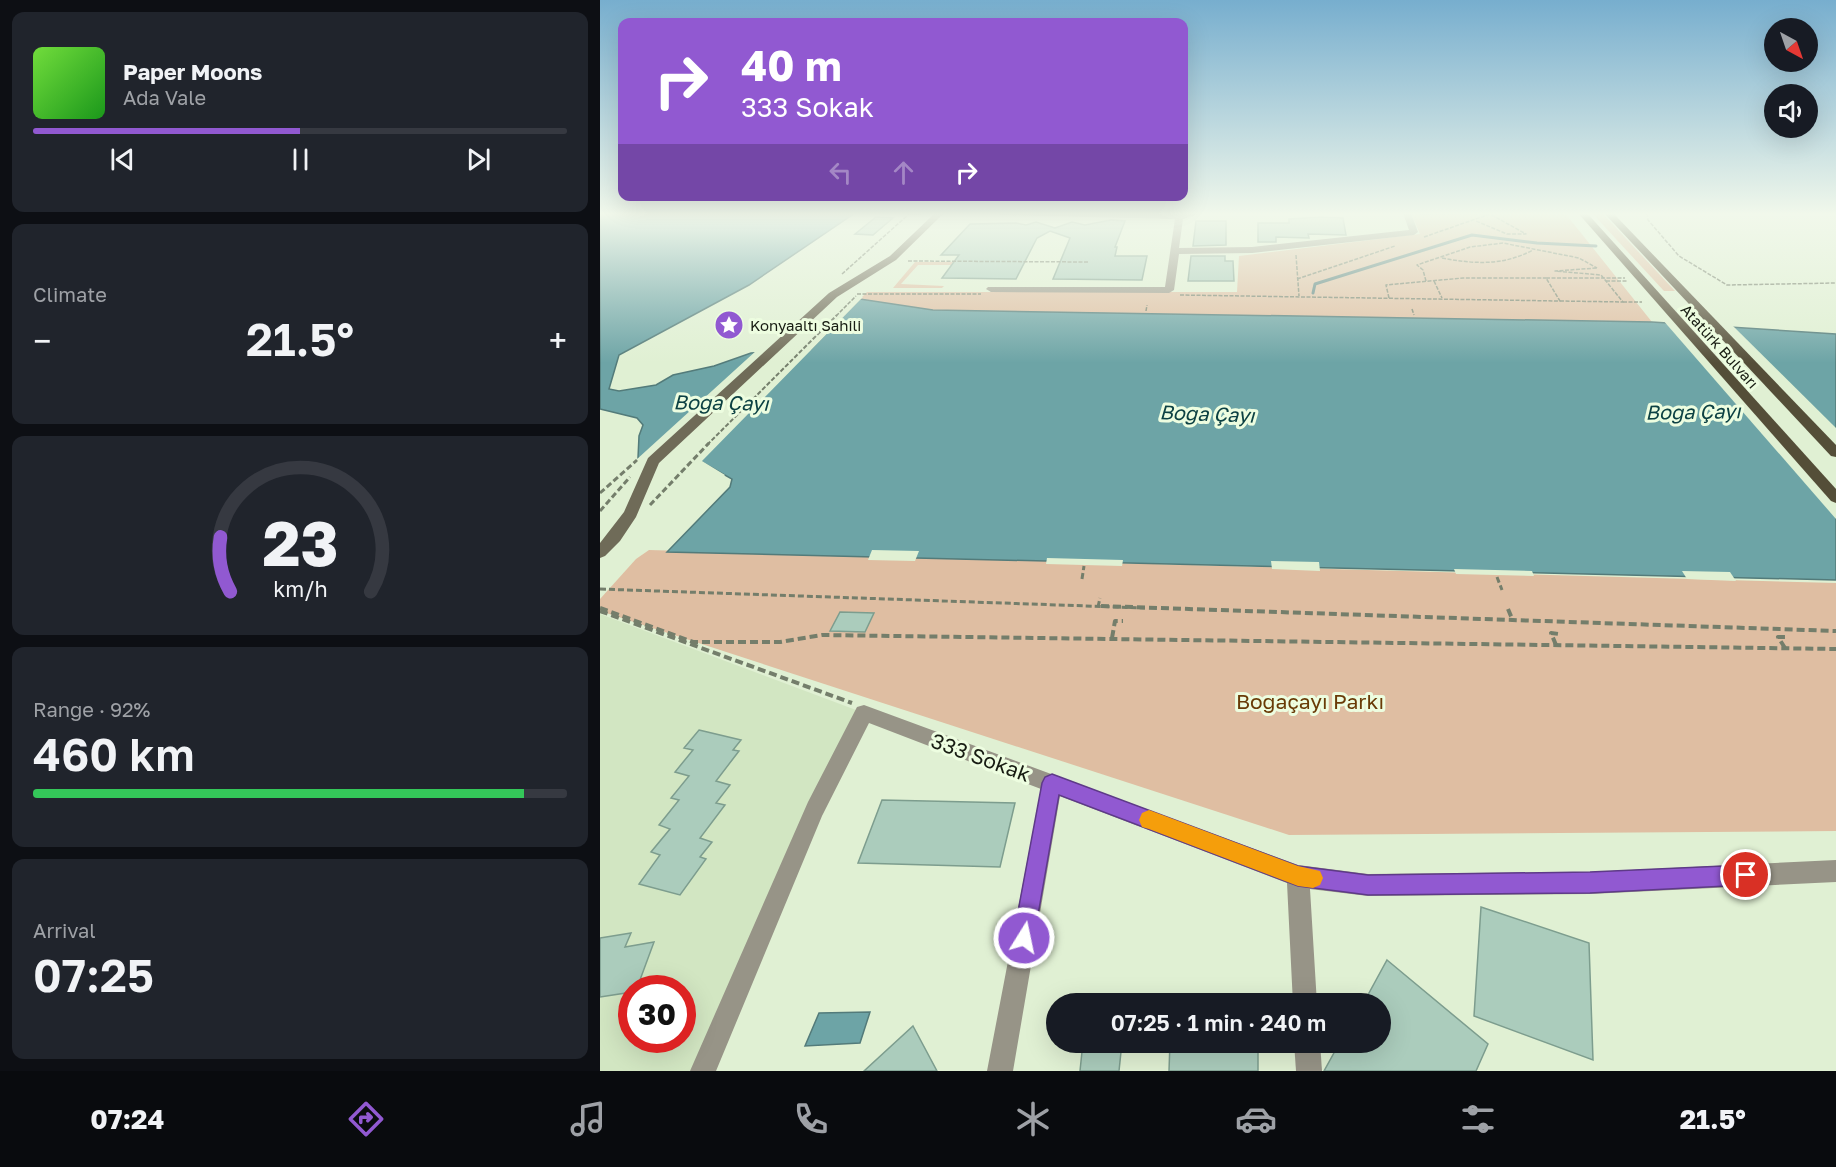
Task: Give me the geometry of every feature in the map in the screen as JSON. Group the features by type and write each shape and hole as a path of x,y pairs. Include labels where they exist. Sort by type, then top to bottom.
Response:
{"main road":[{"path":"600,552 631,513 653,461 833,295 885,263"},
{"name":"Atatürk Bulvarı","path":"1622,263 1836,498"},
{"name":"Atatürk Bulvarı","path":"1656,263 1836,453"}],"street":[{"path":"991,289 1169,290 1172,263"},
{"name":"333 Sokak","path":"703,1071 814,809 864,713 1298,876 1368,885 1392,885 1590,882 1836,871"},
{"path":"1000,1071 1052,783"},
{"path":"1298,876 1304,993"},
{"path":"1308,1053 1309,1071"}],"path":[{"path":"839,277 855,263"},
{"path":"1425,263 1418,265 1425,281"},
{"path":"1590,263 1597,268 1556,272 1601,275 1623,302"},
{"path":"1690,263 1727,285 1836,283"},
{"path":"1546,278 1560,301"},
{"path":"1389,298 1386,285 1425,281 1634,278"},
{"path":"1606,281 1634,278"},
{"path":"1434,281 1442,299"},
{"path":"691,461 857,294"},
{"path":"1172,295 1642,302"},
{"path":"1146,311 1147,305"},
{"path":"1412,309 1414,315"},
{"path":"600,493 633,464"},
{"path":"600,511 635,471"},
{"path":"1082,579 1084,566"},
{"path":"1497,577 1502,590"},
{"path":"600,589 1836,631"},
{"path":"1098,607 1100,598"},
{"path":"600,609 693,642 780,642 822,635 1836,649"},
{"path":"600,609 852,703"},
{"path":"1509,609 1513,621"},
{"path":"1112,638 1115,621 1123,621"},
{"path":"1556,645 1551,633 1559,634"},
{"path":"1785,648 1778,637 1786,637"}],"shaded area":[{"path":"600,614 864,713 703,1071 600,1071"}],"green space":[{"path":"914,263 956,263 955,265 918,265 901,284 944,286 942,288 893,288"},
{"path":"1239,263 1605,263 1652,322 933,310 860,299 867,292 1237,292"},
{"path":"1638,263 1649,263 1675,291 1664,291"},
{"name":"Boğaçayı Parkı","path":"649,550 1836,583 1836,831 1289,835 600,611 600,599 636,559"}],"water":[{"name":"Boğa Çayı","path":"600,263 781,263 749,285 619,355 609,389 619,391 656,385 673,375 714,366 751,353 811,349 860,299 933,310 1652,322 1836,334 1836,580 667,552 730,487 732,479 702,462 638,458 639,436 643,425 637,418 600,409"},
{"path":"870,1012 860,1043 805,1046 819,1013"}],"pier":[{"path":"858,297 863,297 702,461 725,475 723,477 701,465 636,460 757,350 810,346"},
{"path":"1662,319 1731,324 1836,428 1836,519"},
{"path":"872,550 919,551 915,561 868,560"},
{"path":"1047,558 1123,560 1122,566 1046,564"},
{"path":"1271,561 1319,562 1320,571 1272,569"},
{"path":"1454,569 1532,571 1534,576 1456,574"},
{"path":"1682,571 1730,572 1736,581 1687,579"}],"building":[{"path":"953,263 1024,263 1016,279 942,278"},
{"path":"1060,263 1146,263 1142,280 1053,279"},
{"path":"1190,263 1233,263 1234,281 1188,281"},
{"path":"840,612 874,613 865,632 830,631"},
{"path":"699,730 741,740 733,750 739,751 716,781 730,785 716,803 725,805 700,838 712,842 700,857 706,859 680,895 639,884 660,855 651,852 670,829 659,825 679,800 671,798 689,776 675,772 693,750 684,748"},
{"path":"882,800 1015,803 1000,867 858,863"},
{"path":"1481,907 1589,943 1593,1060 1474,1016"},
{"path":"631,933 625,947 654,942 642,975 618,975 618,994 600,997 600,938"},
{"path":"1387,960 1488,1044 1476,1071 1324,1071 1334,1053 1391,1053 1391,993 1369,993"},
{"path":"913,1026 937,1071 864,1071"},
{"path":"1082,1053 1121,1053 1119,1071 1080,1071"},
{"path":"1170,1053 1258,1053 1258,1071 1169,1071"}],"waterway":[{"path":"1313,293 1315,284 1382,263"}],"slow traffic":[{"path":"1149,820 1298,876 1313,878"}],"place":[{"name":"Konyaaltı Sahili","path":"729,325"}],"route":[{"path":"1024,938 1052,783 1298,876 1368,885 1590,882 1746,875"}]}
